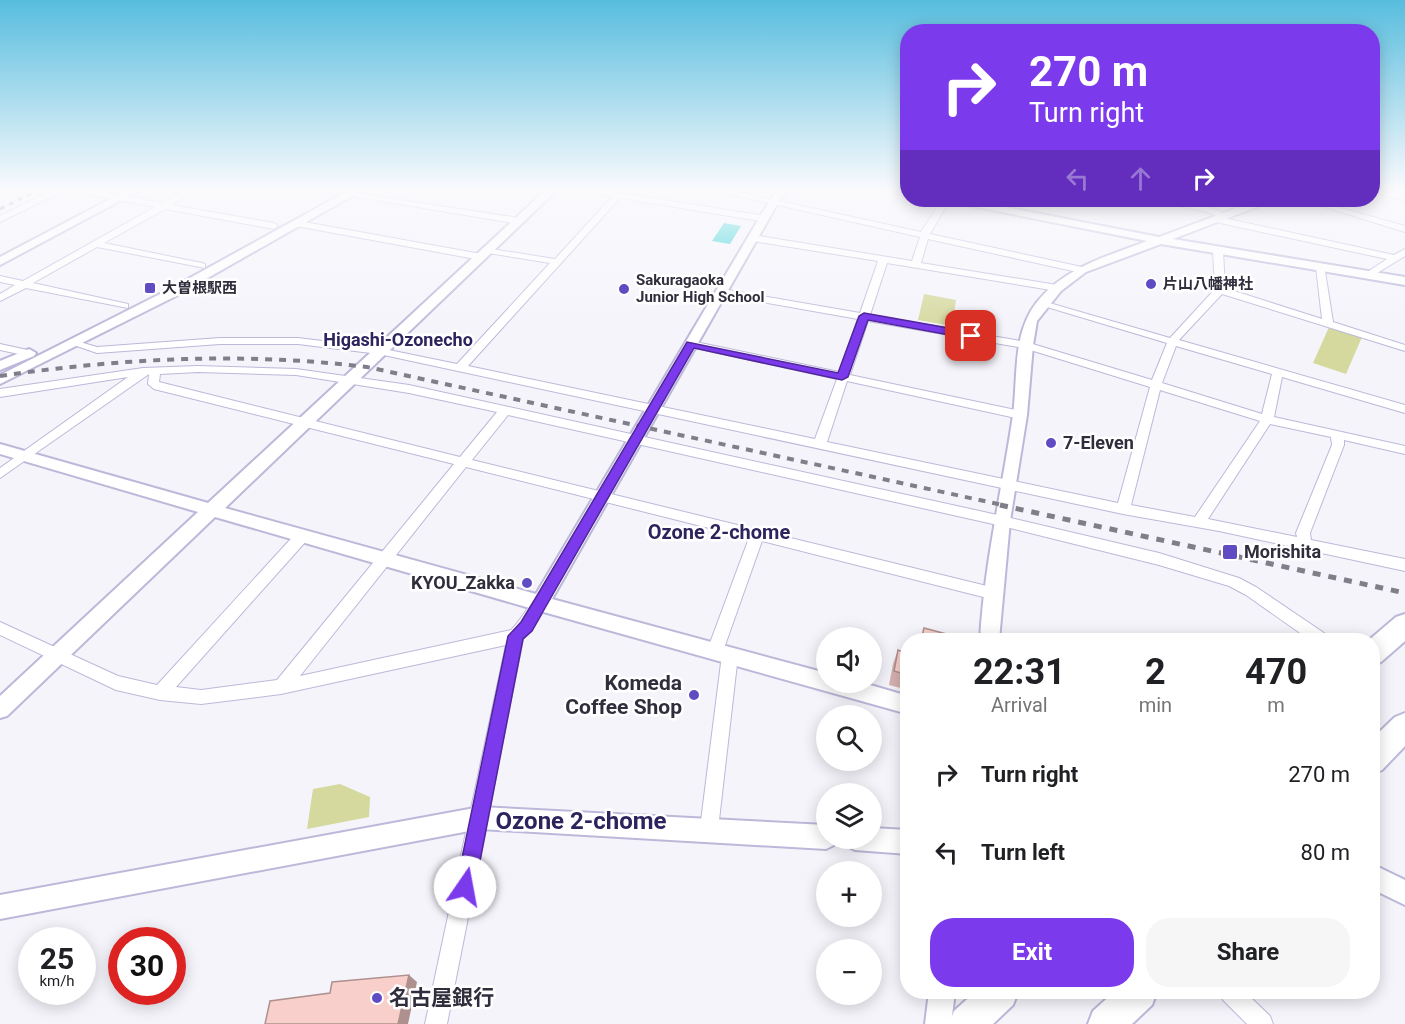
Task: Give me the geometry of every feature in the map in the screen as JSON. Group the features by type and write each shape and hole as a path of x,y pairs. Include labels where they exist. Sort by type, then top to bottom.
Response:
{"highway":[{"path":"1380,647 1405,625"},
{"path":"1380,752 1405,726"},
{"path":"968,1024 993,999"},
{"path":"1106,1024 1132,999"}],"street":[{"path":"0,262 49,236"},
{"path":"0,298 110,236"},
{"path":"0,366 124,306 256,236"},
{"path":"0,380 172,293 277,236"},
{"path":"374,236 558,262"},
{"path":"0,709 503,236"},
{"path":"460,368 581,236"},
{"path":"916,264 925,236 1082,270"},
{"path":"1136,236 1405,281"},
{"path":"990,633 1002,521 1020,415 1026,345 1031,321 1042,304 1057,288 1082,270 1168,236"},
{"path":"1299,236 1394,258"},
{"path":"0,628 116,683 160,693 201,697 281,687 516,636 526,626 540,603 753,238 1057,288"},
{"path":"96,244 202,266"},
{"path":"1123,509 1156,385 1173,341 1220,290 1218,251"},
{"path":"1369,275 1405,252"},
{"path":"820,444 884,259"},
{"path":"1321,267 1328,324"},
{"path":"0,279 124,306"},
{"path":"1220,290 1405,348"},
{"path":"722,292 1026,345 1267,419 1405,450"},
{"path":"1042,304 1405,409"},
{"path":"73,343 97,350 184,343 288,340 379,351 1123,509 1405,565"},
{"path":"691,344 1020,415"},
{"path":"0,347 28,353"},
{"path":"0,393 150,370 250,369 350,379 505,410 1002,521 1159,559 1234,582 1251,591 1311,633"},
{"path":"150,370 154,384 158,386 995,594"},
{"path":"0,474 150,370"},
{"path":"1198,523 1267,419 1278,372"},
{"path":"281,687 505,410"},
{"path":"1305,544 1303,533 1338,445 1336,435"},
{"path":"0,448 385,560 816,679"},
{"path":"709,829 722,653 757,535"},
{"path":"160,693 303,536"},
{"path":"436,1024 516,636"},
{"path":"866,693 900,703"},
{"path":"0,907 480,818 816,836"},
{"path":"882,840 900,841"},
{"path":"1380,880 1405,894"},
{"path":"938,1024 941,999"},
{"path":"1238,999 1262,1024"}],"green space":[{"path":"924,294 956,300 952,326 918,320"},
{"path":"1329,327 1362,337 1346,374 1313,363"},
{"path":"340,784 370,797 369,817 307,829 313,789"}],"water":[{"path":"715,236 735,236 730,244 712,241"}],"building":[{"path":"924,628 943,633 923,633"},
{"path":"898,650 900,651 900,673 894,671"},
{"path":"409,975 398,1024 265,1024 270,1001 330,993 332,982"}],"railway":[{"path":"0,376 92,365 183,359 275,360 367,367 1007,506"},
{"path":"1000,505 1405,593"}],"place":[{"name":"片山八幡神社","path":"1151,284"},
{"name":"大曽根駅西","path":"150,288"},
{"name":"Sakuragaoka Junior High School","path":"624,289"},
{"name":"7-Eleven","path":"1051,443"},
{"name":"Morishita","path":"1230,552"},
{"name":"KYOU_Zakka","path":"527,583"},
{"name":"Komeda Coffee Shop","path":"694,695"},
{"name":"名古屋銀行","path":"377,998"}],"district":[{"name":"Higashi-Ozonecho","path":"398,340"},
{"name":"Ozone 2-chome","path":"719,532"},
{"name":"Ozone 2-chome","path":"581,821"}],"route":[{"path":"465,887 516,636 526,626 540,603 691,344 842,377 864,316 971,336"}]}
